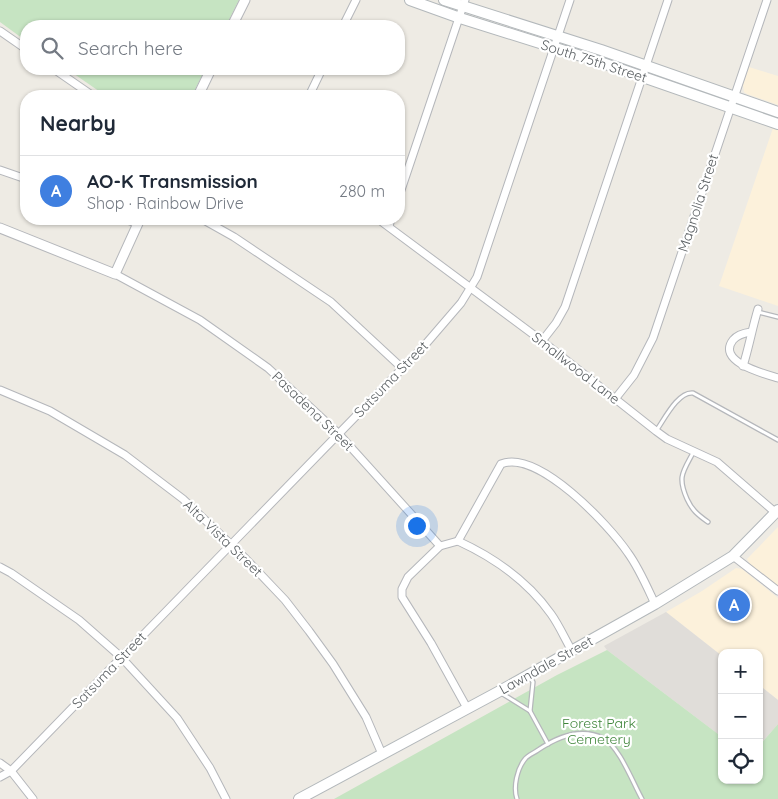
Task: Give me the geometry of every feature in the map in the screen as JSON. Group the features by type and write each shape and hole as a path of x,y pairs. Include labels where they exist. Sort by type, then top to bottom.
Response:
{"main road":[{"name":"South 75th Street","path":"410,0 778,124"},
{"name":"South 75th Street","path":"444,0 464,3 778,112"},
{"name":"Lawndale Street","path":"299,799 498,692 655,604 733,556 777,511"}],"street":[{"path":"235,20 244,0"},
{"path":"346,20 356,0"},
{"name":"Satsuma Street","path":"0,777 10,771 231,545 441,328 461,303 477,277 570,0"},
{"path":"542,341 556,323 565,307 668,0"},
{"name":"Magnolia Street","path":"615,399 634,375 653,338 730,107 768,0"},
{"path":"405,178 464,3"},
{"path":"0,31 20,45"},
{"path":"63,75 84,90"},
{"path":"201,90 208,75"},
{"path":"312,90 319,75"},
{"path":"0,170 20,177"},
{"path":"115,274 138,225"},
{"path":"213,225 234,237 331,302 402,368"},
{"name":"Smallwood Lane","path":"394,225 656,431 667,439 695,450 717,462 777,511"},
{"name":"Pasadena Street","path":"0,228 115,274 200,320 260,363 338,433 440,546"},
{"path":"743,366 752,338 750,332 758,310"},
{"path":"750,332 736,336 731,342 729,349 731,356 743,366 778,378"},
{"name":"Alta Vista Street","path":"0,390 50,411 125,455 183,499 285,600 333,664 366,717 382,754"},
{"path":"458,541 501,464 508,461 518,462 540,471 567,489 613,532 629,554 655,604"},
{"path":"467,708 431,643 402,597 402,589 408,577 440,546 458,541 498,561 523,581 552,615 572,651"},
{"path":"733,556 778,591"},
{"path":"0,567 12,573 79,620 121,657 177,718 210,768 226,799"},
{"path":"0,763 10,771 33,799"}],"lane":[{"path":"758,310 778,317"},
{"path":"656,431 678,400 683,394 688,392 778,440"},
{"path":"695,450 684,471 681,482 692,510 708,522"},
{"path":"528,675 533,682 530,712"},
{"path":"498,692 530,712 548,744"},
{"path":"517,799 516,778 525,758 548,744 572,734 589,734 604,739 620,758 642,799"}],"shaded area":[{"path":"749,67 778,76 778,105 744,92 743,85"},
{"path":"774,125 778,126 778,306 719,286"},
{"path":"778,527 778,586 750,565 747,559"},
{"path":"736,568 742,569 778,598 778,700 763,688 763,649 718,649 718,653 666,612"},
{"path":"666,612 718,653 718,734 607,650 604,646"},
{"path":"763,688 778,700 778,724 763,741"}],"green space":[{"path":"0,0 239,0 229,20 20,20 20,37 0,22"},
{"path":"76,75 202,75 195,90 97,90"},
{"name":"Forest Park Cemetery","path":"607,650 718,734 718,784 763,784 763,741 778,724 778,799 334,799 557,675"}],"place":[{"name":"AO-K Transmission","path":"734,605"}]}
